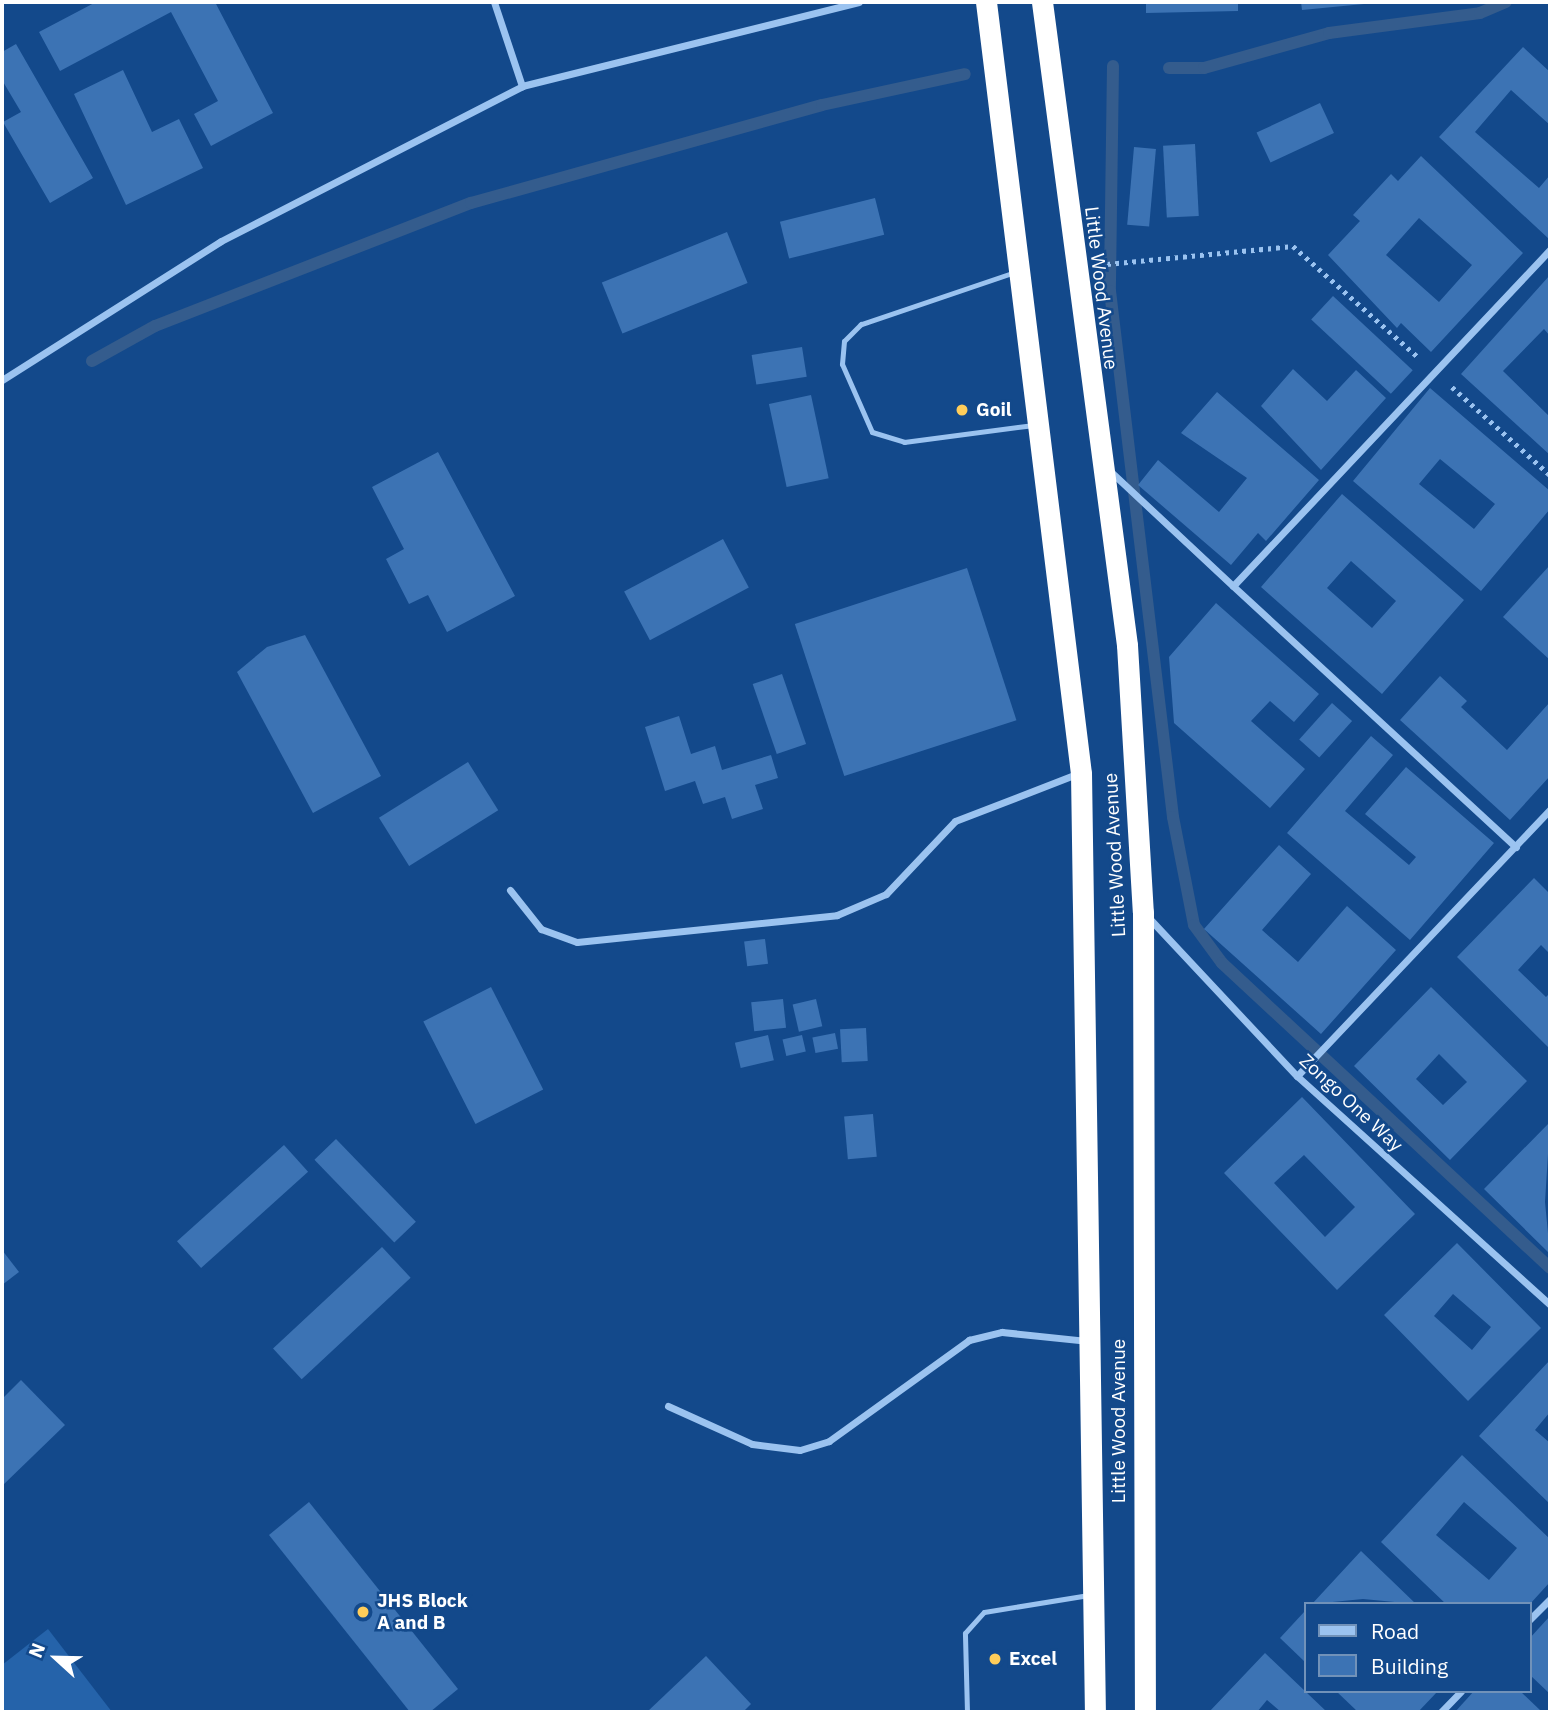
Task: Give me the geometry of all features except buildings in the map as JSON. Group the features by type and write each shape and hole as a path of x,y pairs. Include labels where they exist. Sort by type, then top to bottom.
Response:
{"highway":[{"name":"Little Wood Avenue","path":"986,2 1081,773 1087,1341 1095,1712"},
{"name":"Little Wood Avenue","path":"1042,2 1099,461 1127,645 1143,912 1145,1712"}],"street":[{"path":"494,2 522,86"},
{"path":"2,380 221,241 522,86 859,2"},
{"path":"1233,586 1550,250"},
{"path":"1099,461 1516,847"},
{"path":"510,890 541,929 577,942 837,915 887,894 956,821 1081,773"},
{"path":"1297,1076 1550,809"},
{"name":"Zongo One Way","path":"1143,912 1297,1076 1550,1305"},
{"path":"668,1406 752,1444 800,1450 829,1441 969,1340 1002,1332 1087,1341"},
{"path":"1531,1618 1550,1599"},
{"path":"1441,1712 1459,1693"}],"lane":[{"path":"1019,271 861,324 844,341 842,364 872,432 893,439 1037,425"},
{"path":"967,1712 965,1633 984,1612 1092,1595"}],"path":[{"path":"1075,267 1293,246 1550,475"}],"shaded area":[{"path":"48,1629 112,1712 2,1712 2,1665"}],"waterway":[{"path":"1169,68 1204,68 1329,33 1480,13 1506,2"},
{"path":"1113,66 1110,291 1173,817 1194,925 1222,963 1550,1268"},
{"path":"92,361 155,326 471,203 822,105 965,74"}],"place":[{"name":"Goil","path":"962,410"},
{"name":"JHS Block A and B","path":"363,1612"},
{"name":"Excel","path":"995,1659"}]}
